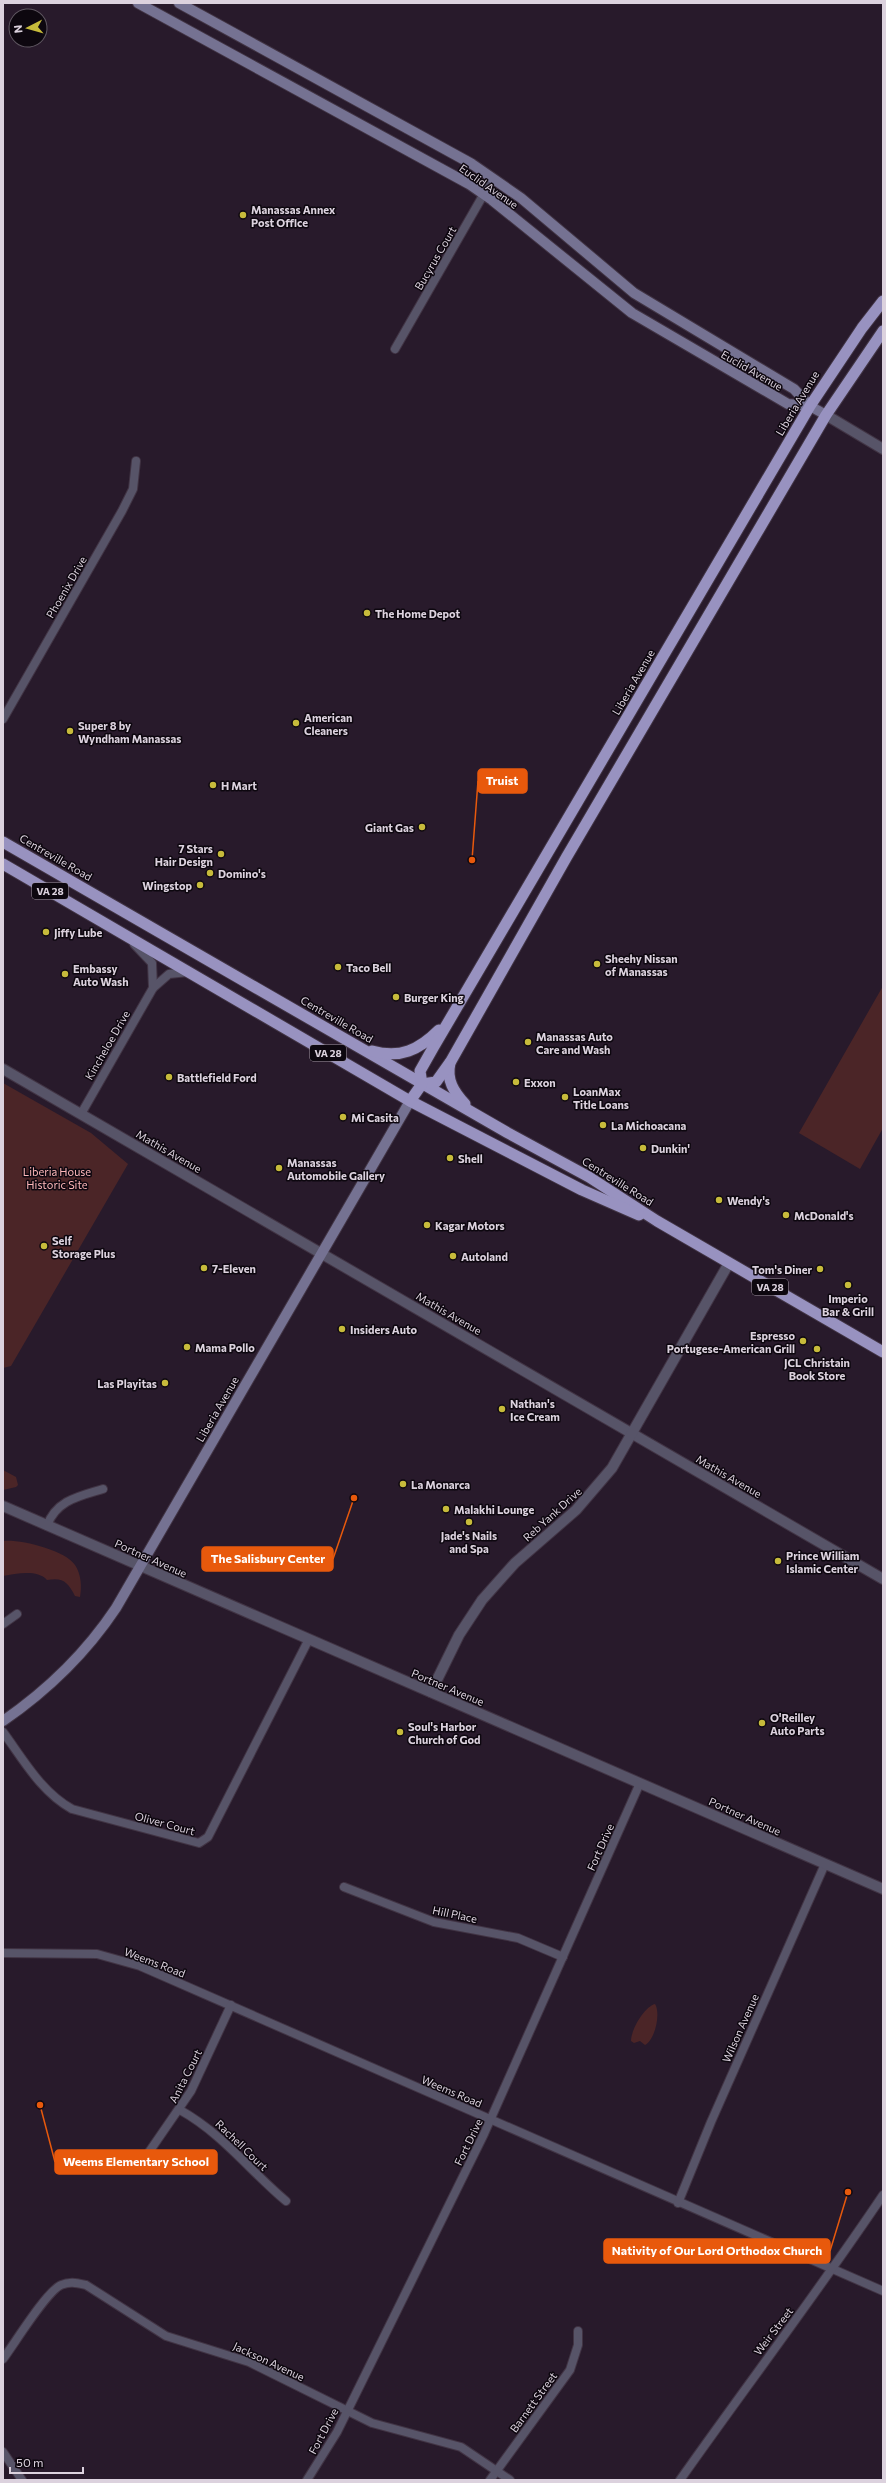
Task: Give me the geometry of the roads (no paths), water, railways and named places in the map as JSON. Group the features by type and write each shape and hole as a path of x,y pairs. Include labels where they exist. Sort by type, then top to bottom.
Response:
{"highway":[{"name":"Liberia Avenue","path":"410,1101 422,1084 420,1071 449,1020 810,406 853,341 883,301"},
{"path":"422,1084 436,1082 451,1061 566,858 826,415 883,331"},
{"name":"Centreville Road","path":"3,842 364,1049 422,1084 589,1176 657,1221 883,1352"},
{"name":"Centreville Road","path":"3,864 410,1101 582,1190 657,1221"},
{"path":"364,1049 391,1054 414,1049 425,1044 449,1020"},
{"path":"451,1061 449,1070 452,1087 472,1112"}],"main road":[{"name":"Euclid Avenue","path":"138,3 427,160 484,194 632,313 788,404 810,406"},
{"name":"Euclid Avenue","path":"180,3 450,151 493,178 634,293 794,388 810,406 826,415"},
{"name":"Liberia Avenue","path":"3,1721 47,1688 85,1649 105,1625 141,1566 410,1101"}],"street":[{"name":"Bucyrus Court","path":"395,349 493,178"},
{"name":"Euclid Avenue","path":"826,415 883,449"},
{"name":"Phoenix Drive","path":"3,719 122,511 133,489 136,461"},
{"path":"126,936 152,963 153,988"},
{"name":"Kincheloe Drive","path":"81,1114 153,988 170,974 189,972"},
{"name":"Mathis Avenue","path":"3,1069 883,1579"},
{"name":"Reb Yank Drive","path":"431,1692 459,1635 482,1600 515,1563 587,1499 612,1468 633,1434 729,1263"},
{"path":"47,1526 55,1510 62,1504 103,1489"},
{"name":"Portner Avenue","path":"3,1506 883,1890"},
{"path":"3,1624 18,1614"},
{"name":"Oliver Court","path":"3,1732 44,1786 65,1805 85,1813 199,1843 208,1837 261,1738 309,1640"},
{"name":"Fort Drive","path":"307,2480 337,2432 491,2120 640,1783"},
{"name":"Wilson Avenue","path":"678,2203 711,2122 825,1864"},
{"name":"Hill Place","path":"344,1887 434,1922 518,1938 563,1957"},
{"name":"Weems Road","path":"3,1953 97,1954 140,1966 678,2203 883,2291"},
{"name":"Anita Court","path":"149,2152 180,2110 191,2091 230,2005"},
{"name":"Rachell Court","path":"180,2110 208,2127 224,2140 258,2177 286,2201"},
{"name":"Weir Street","path":"680,2480 749,2383 834,2269 883,2195"},
{"name":"Jackson Avenue","path":"3,2359 54,2289 65,2284 76,2283 86,2285 166,2336 249,2362 372,2423 457,2445 475,2454 510,2480"},
{"name":"Barnett Street","path":"490,2480 570,2370 578,2345 578,2332"},
{"path":"3,2452 22,2480"}],"place":[{"name":"Manassas Annex Post Office","path":"243,215"},
{"name":"The Home Depot","path":"367,613"},
{"name":"American Cleaners","path":"296,723"},
{"name":"Super 8 by Wyndham Manassas","path":"70,731"},
{"name":"H Mart","path":"213,785"},
{"name":"Giant Gas","path":"422,827"},
{"name":"7 Stars Hair Design","path":"221,854"},
{"name":"Truist","path":"472,860"},
{"name":"Domino's","path":"210,873"},
{"name":"Wingstop","path":"200,885"},
{"name":"Jiffy Lube","path":"46,932"},
{"name":"Sheehy Nissan of Manassas","path":"597,964"},
{"name":"Taco Bell","path":"338,967"},
{"name":"Embassy Auto Wash","path":"65,974"},
{"name":"Burger King","path":"396,997"},
{"name":"Manassas Auto Care and Wash","path":"528,1042"},
{"name":"Battlefield Ford","path":"169,1077"},
{"name":"Exxon","path":"516,1082"},
{"name":"LoanMax Title Loans","path":"565,1097"},
{"name":"Mi Casita","path":"343,1117"},
{"name":"La Michoacana","path":"603,1125"},
{"name":"Dunkin'","path":"643,1148"},
{"name":"Shell","path":"450,1158"},
{"name":"Manassas Automobile Gallery","path":"279,1168"},
{"name":"Wendy's","path":"719,1200"},
{"name":"McDonald's","path":"786,1215"},
{"name":"Kagar Motors","path":"427,1225"},
{"name":"Self Storage Plus","path":"44,1246"},
{"name":"Autoland","path":"453,1256"},
{"name":"7-Eleven","path":"204,1268"},
{"name":"Tom's Diner","path":"820,1269"},
{"name":"Imperio Bar & Grill","path":"848,1285"},
{"name":"Insiders Auto","path":"342,1329"},
{"name":"Espresso Portugese-American Grill","path":"803,1341"},
{"name":"Mama Pollo","path":"187,1347"},
{"name":"JCL Christain Book Store","path":"817,1349"},
{"name":"Las Playitas","path":"165,1383"},
{"name":"Nathan's Ice Cream","path":"502,1409"},
{"name":"La Monarca","path":"403,1484"},
{"name":"The Salisbury Center","path":"354,1498"},
{"name":"Malakhi Lounge","path":"446,1509"},
{"name":"Jade's Nails and Spa","path":"469,1522"},
{"name":"Prince William Islamic Center","path":"778,1561"},
{"name":"O'Reilley Auto Parts","path":"762,1723"},
{"name":"Soul's Harbor Church of God","path":"400,1732"},
{"name":"Weems Elementary School","path":"40,2105"},
{"name":"Nativity of Our Lord Orthodox Church","path":"848,2192"}],"park label":[{"name":"Liberia House Historic Site","path":"57,1177"}]}
